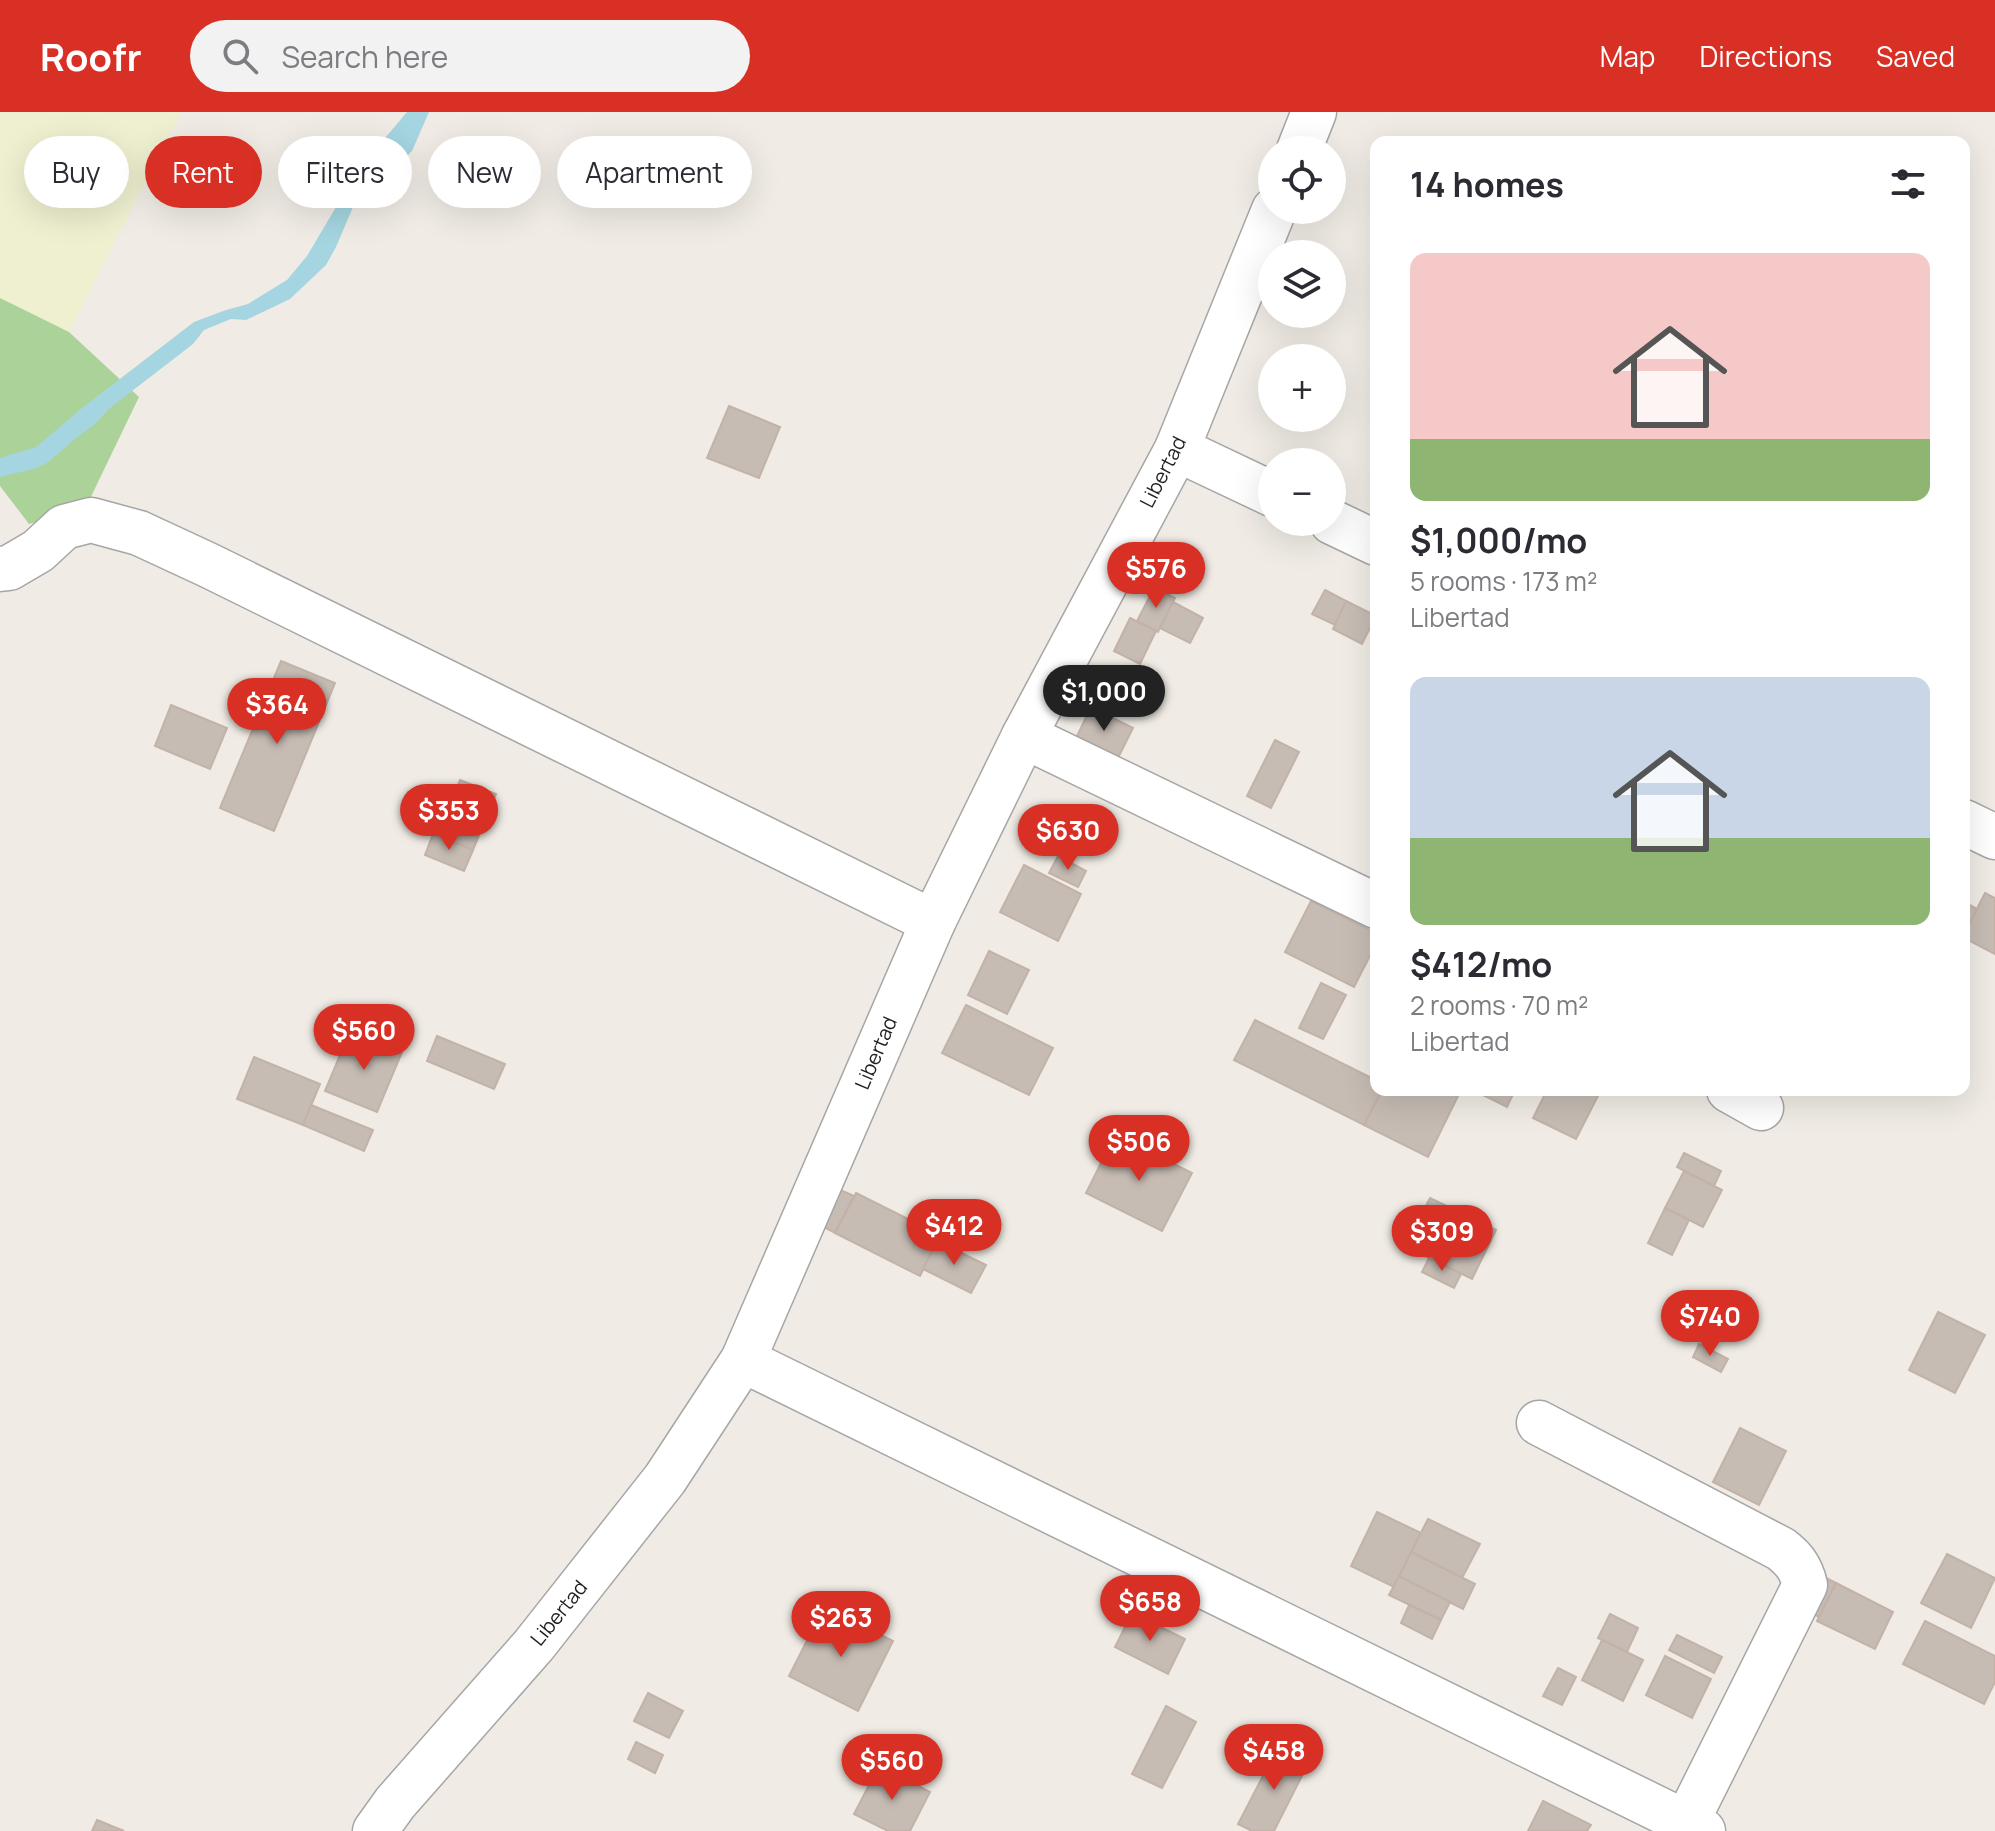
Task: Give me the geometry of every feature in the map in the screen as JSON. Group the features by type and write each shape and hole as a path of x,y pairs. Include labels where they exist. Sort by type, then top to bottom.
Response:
{"street":[{"path":"1305,136 1314,112"},
{"name":"Libertad","path":"375,1831 395,1803 534,1645 665,1479 743,1360 933,922 1024,736 1177,449 1268,224"},
{"path":"1177,449 1258,487"},
{"path":"0,569 9,568 38,551 64,527 91,520 139,533 933,922"},
{"path":"1346,529 1370,540"},
{"path":"1024,736 1370,903"},
{"path":"1970,825 1995,837"},
{"path":"743,1360 1694,1827 1805,1585 1801,1570 1792,1557 1781,1549 1539,1423"}],"green space":[{"path":"0,112 181,112 169,136 145,136 145,183 69,332 0,298"},
{"path":"0,298 69,332 139,397 85,509 29,524 0,486"}],"water":[{"path":"407,112 429,112 412,151 412,136 387,136"},
{"path":"335,208 353,208 326,265 290,299 246,320 231,319 204,330 193,344 110,408 47,463 0,477 0,458 36,447 194,322 248,304 287,280 307,256"}],"building":[{"path":"729,406 780,427 759,478 707,458"},
{"path":"1154,588 1175,598 1158,632 1137,621"},
{"path":"1325,590 1346,601 1335,625 1312,614"},
{"path":"1346,601 1370,613 1370,628 1362,644 1333,629"},
{"path":"1173,602 1203,618 1190,643 1160,628"},
{"path":"1130,618 1156,631 1140,664 1114,651"},
{"path":"281,661 335,683 274,831 220,808"},
{"path":"171,705 227,728 210,769 155,746"},
{"path":"1091,707 1133,728 1118,758 1076,738"},
{"path":"1275,740 1299,752 1271,808 1247,796"},
{"path":"460,780 496,794 473,850 437,835"},
{"path":"433,834 473,850 464,871 425,855"},
{"path":"1058,856 1086,871 1078,887 1049,873"},
{"path":"1024,865 1081,894 1058,941 1000,912"},
{"path":"1985,893 1995,898 1995,954 1970,941 1970,922"},
{"path":"1311,901 1370,930 1370,956 1354,987 1285,952"},
{"path":"1970,905 1977,909 1970,922"},
{"path":"989,951 1029,970 1007,1014 968,995"},
{"path":"1321,983 1346,995 1323,1039 1299,1028"},
{"path":"966,1005 1053,1048 1029,1095 942,1053"},
{"path":"1255,1020 1370,1077 1370,1096 1379,1096 1364,1125 1234,1060"},
{"path":"350,1031 402,1052 377,1112 325,1091"},
{"path":"437,1036 505,1064 494,1089 427,1061"},
{"path":"254,1057 320,1084 303,1125 237,1099"},
{"path":"1379,1096 1458,1096 1428,1157 1364,1125"},
{"path":"1485,1096 1512,1096 1507,1107"},
{"path":"1544,1096 1598,1096 1576,1139 1533,1118"},
{"path":"311,1105 373,1130 364,1151 303,1125"},
{"path":"1115,1135 1192,1173 1162,1231 1086,1193"},
{"path":"1684,1153 1721,1171 1714,1186 1677,1167"},
{"path":"1684,1171 1722,1190 1703,1227 1665,1208"},
{"path":"838,1189 854,1196 835,1233 820,1225"},
{"path":"856,1193 940,1235 920,1276 835,1233"},
{"path":"1430,1198 1496,1230 1472,1279 1405,1246"},
{"path":"1665,1208 1689,1220 1672,1255 1648,1243"},
{"path":"937,1241 986,1265 971,1293 923,1269"},
{"path":"1429,1258 1461,1274 1454,1288 1422,1272"},
{"path":"1938,1312 1985,1335 1955,1393 1909,1370"},
{"path":"1699,1344 1728,1359 1721,1372 1693,1357"},
{"path":"1740,1428 1786,1451 1759,1505 1713,1482"},
{"path":"1377,1512 1421,1533 1394,1587 1351,1566"},
{"path":"1428,1519 1480,1544 1462,1578 1411,1552"},
{"path":"1411,1552 1475,1584 1463,1609 1399,1577"},
{"path":"1947,1554 1995,1578 1971,1628 1921,1603"},
{"path":"1399,1576 1450,1602 1441,1620 1389,1595"},
{"path":"1822,1576 1836,1583 1819,1617 1805,1610"},
{"path":"1836,1583 1893,1612 1875,1649 1817,1621"},
{"path":"1409,1605 1441,1620 1432,1639 1401,1623"},
{"path":"824,1607 893,1641 858,1711 789,1676"},
{"path":"1132,1613 1185,1639 1168,1674 1115,1647"},
{"path":"1610,1614 1638,1628 1627,1652 1598,1638"},
{"path":"1925,1621 1995,1656 1995,1682 1984,1704 1903,1664"},
{"path":"1677,1635 1722,1657 1714,1673 1669,1650"},
{"path":"1602,1640 1643,1660 1623,1701 1582,1680"},
{"path":"1665,1656 1711,1679 1692,1718 1646,1695"},
{"path":"1558,1668 1576,1677 1562,1705 1543,1696"},
{"path":"648,1693 683,1711 669,1738 634,1721"},
{"path":"1166,1706 1196,1722 1162,1788 1132,1774"},
{"path":"636,1742 663,1755 655,1773 628,1759"},
{"path":"1278,1747 1309,1762 1274,1831 1252,1831 1238,1824"},
{"path":"879,1766 930,1792 910,1831 888,1831 854,1814"},
{"path":"1543,1801 1591,1825 1587,1831 1528,1831"},
{"path":"97,1820 124,1831 92,1831"}]}
